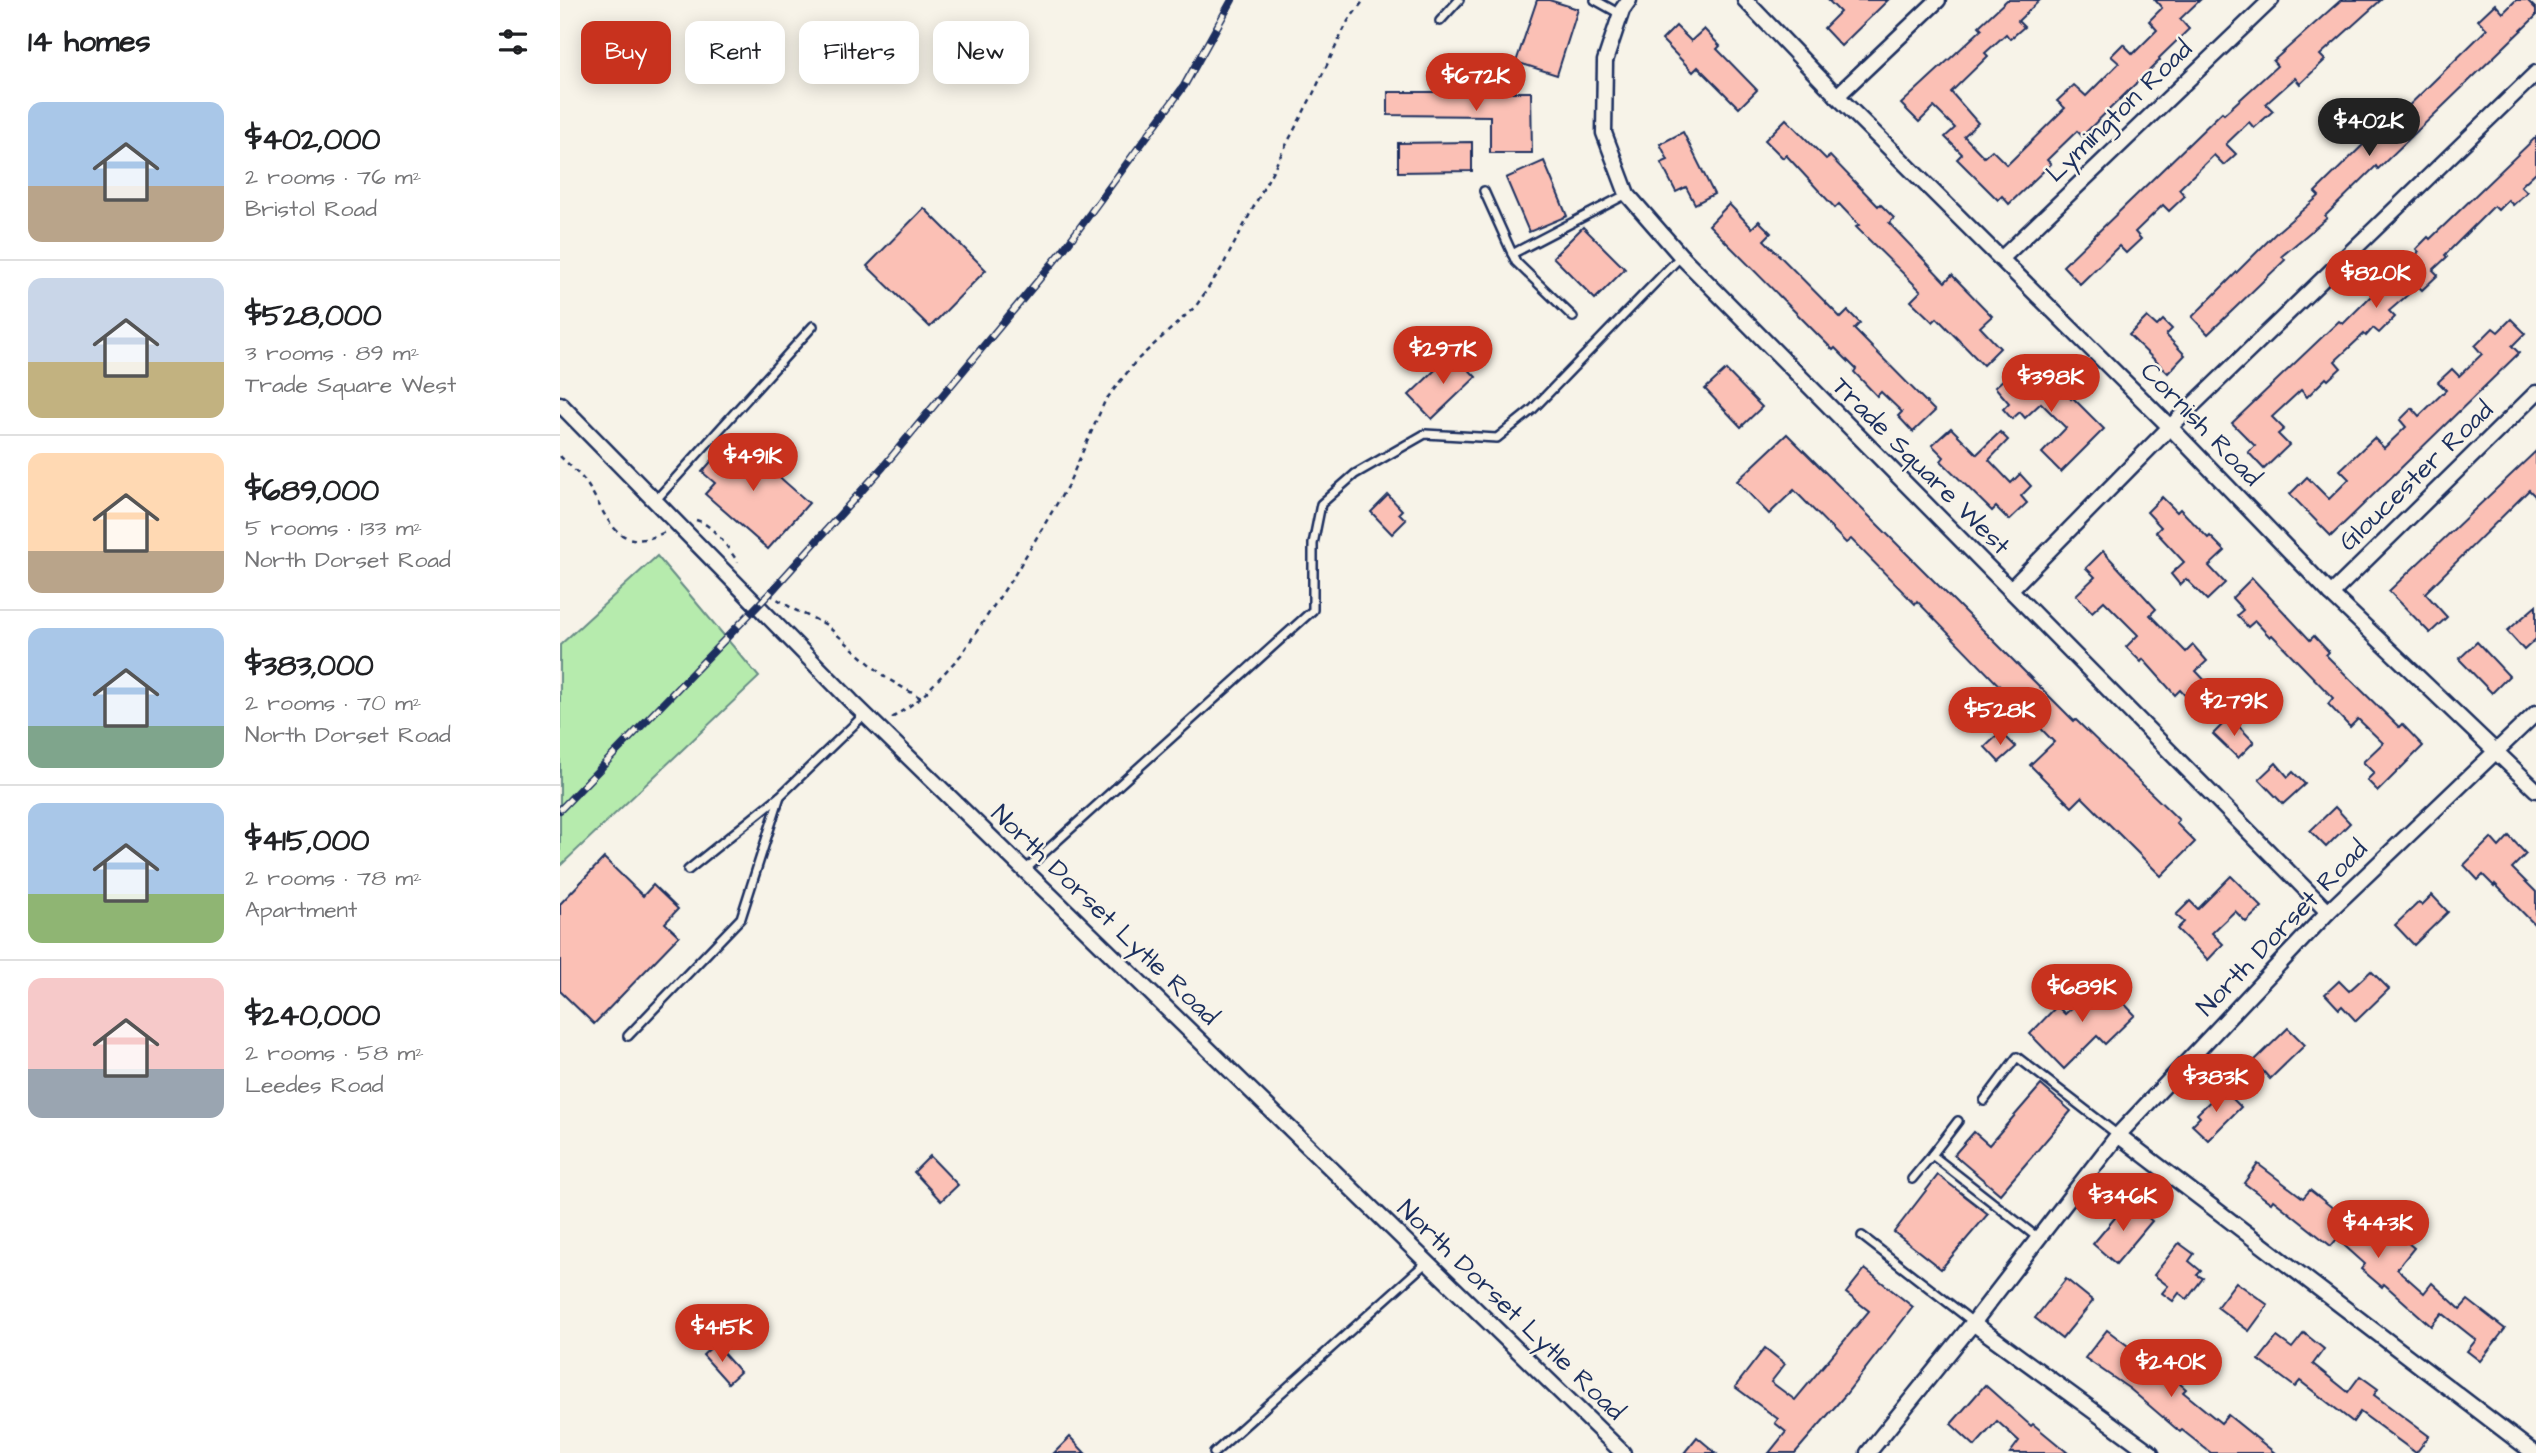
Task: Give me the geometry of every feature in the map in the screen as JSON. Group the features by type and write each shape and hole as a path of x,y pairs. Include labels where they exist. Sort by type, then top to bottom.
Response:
{"street":[{"name":"Trade Square West","path":"1629,0 1605,61 1604,133 1627,194 1681,256 2328,912"},
{"name":"Cornish Road","path":"1745,0 1837,96 2170,426 2331,594 2536,790"},
{"path":"1837,96 1938,0"},
{"name":"Lymington Road","path":"2001,258 2271,0"},
{"path":"2010,590 2170,426 2536,73"},
{"name":"Gloucester Road","path":"2331,594 2536,393"},
{"name":"North Dorset Lytle Road","path":"560,404 865,715 1623,1453"},
{"name":"North Dorset Road","path":"1868,1453 1973,1323 2118,1135 2328,912 2536,713"},
{"path":"2118,1135 2534,1453"},
{"path":"1973,1323 2151,1453"}],"lane":[{"path":"1440,22 1459,0"},
{"path":"1595,0 1621,15"},
{"path":"1484,191 1516,262 1573,317"},
{"path":"1512,254 1627,194"},
{"path":"1024,870 1313,610 1313,544 1321,504 1355,474 1425,434 1497,438 1533,409 1681,256"},
{"path":"654,502 813,326"},
{"path":"688,870 780,796 865,715"},
{"path":"628,1036 741,918 780,796"},
{"path":"1984,1101 2017,1057 2118,1135"},
{"path":"1912,1179 1958,1121"},
{"path":"1931,1154 2038,1238"},
{"path":"1862,1236 1973,1323"},
{"path":"1214,1453 1427,1262"}],"path":[{"path":"878,727 921,698 961,655 1068,485 1105,401 1136,361 1196,306 1221,270 1348,21 1364,0"}],"green space":[{"path":"657,556 759,677 560,866 560,645"}],"building":[{"path":"1537,0 1549,0 1578,9 1557,75 1516,62"},
{"path":"1828,0 1888,0 1841,46 1824,28 1840,12"},
{"path":"2007,0 2040,0 2018,21 2024,27 2010,39 2006,34 1985,53 1988,56 1951,92 1978,123 1964,136 1984,157 1992,150 2007,165 2065,108 2057,101 2074,85 2086,96 2119,63 2111,56 2123,44 2133,54 2157,30 2149,21 2162,8 2155,0 2200,0 2180,19 2189,29 2160,60 2082,136 2077,131 2047,160 2051,164 2009,204 2002,196 1998,200 1957,159 1962,154 1945,137 1955,128 1934,107 1919,122 1901,104 1982,29 1979,26"},
{"path":"2341,0 2381,0 2320,55 2325,60 2300,84 2295,78 2266,104 2273,111 2254,128 2249,122 2226,144 2236,154 2224,165 2214,155 2179,189 2185,196 2169,211 2163,205 2135,232 2141,239 2126,253 2119,246 2080,284 2063,266 2222,112 2224,114 2277,66 2273,61"},
{"path":"2516,0 2527,0 2536,9 2536,16 2378,169 2376,166 2325,216 2327,218 2282,256 2285,260 2208,334 2192,317 2276,233 2319,196 2315,192 2369,139 2363,133 2380,117 2388,126 2487,29 2478,20 2495,4 2503,13"},
{"path":"1676,26 1691,41 1704,29 1720,46 1717,49 1757,90 1739,108 1698,67 1693,72 1662,40"},
{"path":"1388,92 1531,92 1532,153 1490,153 1490,116 1388,115"},
{"path":"1786,119 1826,159 1830,156 1878,206 1880,204 1894,218 1889,223 1945,282 1952,275 1992,316 1980,327 2000,348 1983,365 1937,318 1933,322 1911,301 1921,291 1856,227 1859,225 1839,204 1835,208 1786,155 1783,158 1765,140"},
{"path":"1683,132 1714,194 1695,204 1686,187 1676,192 1661,163 1668,160 1660,144"},
{"path":"2536,137 2536,172 2521,186 2527,192 2513,205 2508,200 2498,210 2494,206 2445,255 2447,257 2433,270 2438,275 2422,290 2418,286 2389,311 2395,317 2379,333 2373,328 2366,336 2364,334 2335,361 2341,368 2328,380 2326,378 2307,397 2301,390 2272,417 2284,429 2278,434 2289,445 2264,469 2248,452 2255,446 2232,423 2339,321 2343,324 2386,281 2388,283 2419,252 2416,249 2428,237 2430,239"},
{"path":"1472,142 1472,171 1398,172 1398,143"},
{"path":"1544,161 1567,216 1529,232 1506,178"},
{"path":"1729,204 1752,228 1759,221 1771,233 1764,240 1841,318 1848,311 1860,323 1854,329 1935,411 1913,432 1898,416 1902,412 1881,392 1877,396 1854,372 1856,369 1835,348 1833,350 1709,225"},
{"path":"924,208 986,270 930,327 867,266"},
{"path":"1583,227 1625,269 1595,299 1553,257"},
{"path":"2147,317 2157,326 2163,320 2172,329 2166,335 2185,355 2168,373 2129,335"},
{"path":"2511,319 2525,333 2512,346 2519,353 2331,536 2290,494 2307,477 2329,499 2349,479 2340,470 2374,438 2384,448 2406,427 2400,420 2412,408 2419,416 2446,390 2438,382 2452,369 2459,376 2482,354 2475,346 2493,328 2498,332"},
{"path":"1453,353 1476,377 1432,419 1409,395"},
{"path":"2017,367 2033,384 2046,372 2104,429 2061,472 2042,453 2066,428 2041,403 2025,418 2020,412 2012,419 2003,409 2009,403 1995,387"},
{"path":"1726,370 1762,407 1741,427 1705,389"},
{"path":"1951,428 1977,454 2000,432 2008,440 1989,460 2011,483 2020,474 2031,486 2021,496 2027,503 2009,520 1996,507 1992,511 1941,461 1944,457 1932,445"},
{"path":"1787,434 2074,721 2179,820 2176,823 2195,842 2161,876 2082,797 2072,807 2030,765 2054,742 1917,601 1915,604 1851,539 1846,543 1794,490 1769,514 1737,481"},
{"path":"733,436 809,503 768,549 705,494 715,483 702,472"},
{"path":"2536,451 2536,497 2529,490 2425,593 2447,617 2430,633 2389,591"},
{"path":"1388,495 1402,510 1399,513 1406,520 1392,534 1371,512"},
{"path":"2162,497 2177,512 2180,509 2225,551 2209,566 2225,583 2207,600 2186,579 2180,585 2171,574 2184,562 2156,532 2161,527 2147,512"},
{"path":"2103,551 2156,609 2150,615 2186,652 2193,645 2207,661 2196,671 2211,687 2193,704 2180,690 2175,695 2143,659 2141,662 2126,647 2138,635 2104,601 2092,612 2076,595 2095,577 2086,568"},
{"path":"2252,578 2310,640 2314,636 2329,652 2326,655 2399,727 2402,724 2423,746 2378,791 2367,780 2374,773 2363,762 2383,743 2358,719 2350,727 2328,704 2333,698 2272,635 2270,637 2255,621 2248,627 2237,615 2243,610 2232,598"},
{"path":"2536,606 2536,639 2524,650 2507,631"},
{"path":"2477,642 2509,676 2492,693 2459,659"},
{"path":"2230,717 2254,742 2238,758 2213,734"},
{"path":"2001,732 2016,747 1999,762 1985,747"},
{"path":"2276,763 2288,777 2293,772 2305,784 2283,804 2259,779"},
{"path":"2335,807 2350,823 2326,847 2310,831"},
{"path":"2509,836 2526,854 2512,868 2536,892 2536,926 2495,884 2494,886 2483,875 2478,880 2464,865 2491,838 2499,847"},
{"path":"604,858 643,896 653,885 678,909 665,923 679,936 594,1024 560,991 560,904"},
{"path":"2231,876 2262,907 2246,922 2235,911 2212,933 2223,944 2208,960 2177,929 2184,922 2176,915 2190,901 2198,909"},
{"path":"2432,895 2448,912 2414,945 2395,925 2418,903 2422,905"},
{"path":"2371,971 2389,989 2356,1021 2342,1006 2339,1009 2325,994 2339,981 2349,991"},
{"path":"2102,980 2135,1015 2105,1044 2097,1036 2064,1069 2030,1034 2057,1006 2065,1014"},
{"path":"2288,1028 2305,1045 2270,1079 2254,1061"},
{"path":"2041,1085 2071,1111 2000,1194 1954,1155 1974,1132 1989,1145"},
{"path":"2223,1089 2241,1107 2208,1140 2192,1125 2200,1117 2197,1114"},
{"path":"930,1156 958,1185 941,1201 914,1172"},
{"path":"2258,1164 2303,1198 2310,1190 2376,1242 2383,1233 2389,1238 2395,1232 2414,1248 2397,1269 2424,1293 2432,1283 2460,1309 2468,1300 2505,1329 2480,1361 2467,1351 2476,1340 2442,1313 2431,1326 2384,1284 2382,1287 2361,1269 2365,1264 2337,1239 2331,1246 2273,1200 2271,1203 2244,1183"},
{"path":"1938,1175 1988,1214 1941,1269 1894,1232"},
{"path":"2129,1201 2152,1221 2116,1264 2093,1244"},
{"path":"2179,1243 2194,1254 2189,1261 2201,1271 2197,1275 2203,1278 2187,1299 2179,1293 2173,1301 2162,1293 2168,1286 2154,1275"},
{"path":"1865,1269 1913,1307 1846,1394 1795,1453 1769,1453 1786,1432 1775,1423 1778,1419 1735,1387 1765,1348 1785,1364 1771,1382 1795,1400 1869,1311 1846,1293"},
{"path":"2066,1279 2093,1301 2062,1339 2035,1318"},
{"path":"2236,1282 2268,1305 2249,1331 2217,1307"},
{"path":"2107,1330 2160,1370 2162,1368 2186,1389 2183,1392 2221,1423 2228,1415 2275,1453 2211,1453 2182,1430 2180,1432 2130,1389 2085,1358"},
{"path":"2304,1333 2324,1349 2313,1364 2348,1392 2360,1376 2378,1389 2374,1395 2429,1436 2416,1453 2360,1412 2353,1422 2300,1381 2295,1387 2259,1360 2277,1337 2292,1348"},
{"path":"715,1344 740,1372 728,1383 703,1355"},
{"path":"1985,1385 2031,1426 2033,1424 2068,1453 2010,1453 2019,1441 1997,1421 1975,1446 1951,1424"},
{"path":"1070,1437 1085,1453 1054,1453"},
{"path":"1697,1437 1716,1453 1684,1453"}],"railway":[{"path":"560,810 769,594 883,467 1061,253 1184,86 1232,0"}]}
